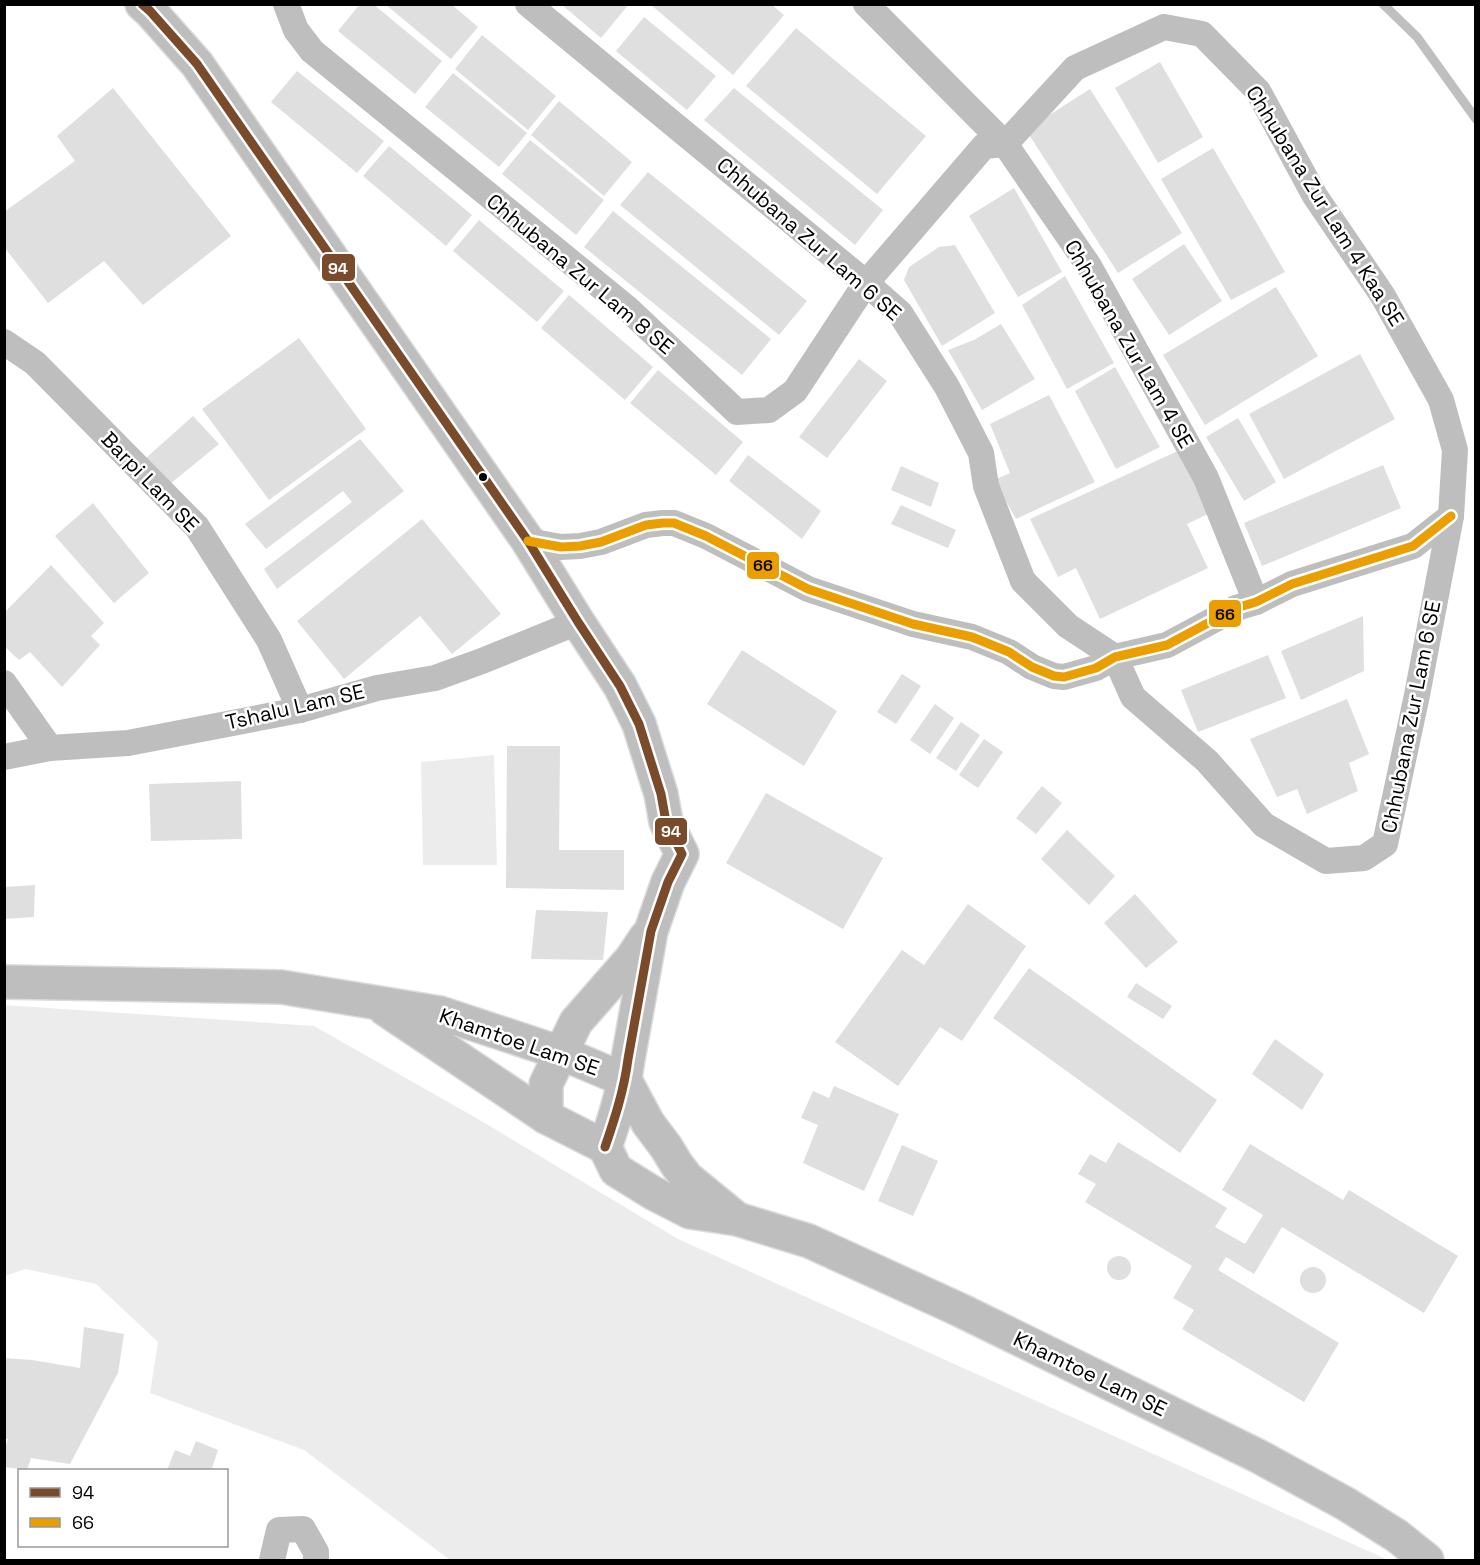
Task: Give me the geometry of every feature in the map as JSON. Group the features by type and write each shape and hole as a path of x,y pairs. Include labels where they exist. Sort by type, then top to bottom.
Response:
{"main road":[{"path":"142,4 196,63 528,541 620,686 639,724 661,795 666,822 682,854 668,882 651,931 625,1080 605,1147"},
{"path":"546,1117 546,1084 576,1022 632,958 651,931"},
{"name":"Khamtoe Lam SE","path":"4,982 281,987 440,1013 561,1053 625,1080 648,1123 687,1178 737,1219"},
{"name":"Khamtoe Lam SE","path":"376,1003 546,1117 605,1147 616,1170 653,1194 690,1212 737,1219 809,1241 971,1315 1258,1456 1397,1536 1426,1560"}],"street":[{"name":"Chhubana Zur Lam 8 SE","path":"286,4 296,30 312,51 627,309 737,412 769,410 795,391 866,283 984,146 1005,144"},
{"name":"Chhubana Zur Lam 6 SE","path":"528,4 866,283 900,314 947,387 981,453 986,486 1023,581 1068,626 1115,657 1133,696 1207,761 1264,825 1326,861 1364,858 1385,844 1417,695 1451,516"},
{"name":"Chhubana Zur Lam 4 SE","path":"866,4 1005,144 1089,266 1206,478 1256,602"},
{"name":"Chhubana Zur Lam 4 Kaa SE","path":"1005,144 1075,68 1164,27 1202,34 1258,91 1315,196 1383,296 1441,400 1455,450 1451,516"},
{"name":"Barpi Lam SE","path":"4,342 35,363 197,527 269,640 300,710"},
{"path":"528,541 561,547 580,546 601,542 646,525 674,523 706,536 808,589 914,624 972,637 1008,651 1032,667 1054,676 1065,676 1096,668 1115,657 1167,645 1236,608 1256,602 1292,585 1413,546 1451,516"},
{"name":"Tshalu Lam SE","path":"4,757 50,748 128,743 300,710 376,688 435,678 578,622"},
{"path":"4,683 50,748"},
{"path":"272,1560 279,1530 303,1529 316,1552 316,1560"}],"shaded area":[{"path":"494,755 497,865 423,865 421,762"},
{"path":"4,1005 314,1026 478,1119 678,1239 1388,1560 450,1560 304,1450 150,1393 158,1342 96,1284 25,1269 5,1276"}],"building":[{"path":"360,4 373,4 442,61 415,94 338,31"},
{"path":"385,4 451,4 478,27 451,59"},
{"path":"561,4 629,4 601,38"},
{"path":"650,4 771,4 784,15 733,75"},
{"path":"644,17 716,76 687,110 616,51"},
{"path":"796,28 926,136 877,194 746,86"},
{"path":"482,35 556,96 528,130 455,69"},
{"path":"1160,62 1203,137 1158,163 1115,88"},
{"path":"297,71 384,141 357,173 271,102"},
{"path":"453,73 527,133 499,167 425,107"},
{"path":"113,88 231,236 143,305 104,261 48,303 4,247 4,212 75,161 57,136"},
{"path":"734,88 883,210 855,245 704,120"},
{"path":"1090,89 1182,233 1118,273 1026,130"},
{"path":"559,101 632,162 604,196 531,135"},
{"path":"530,140 604,200 576,235 502,174"},
{"path":"389,146 472,215 446,246 363,176"},
{"path":"1213,148 1285,272 1231,300 1161,179"},
{"path":"648,172 807,301 779,335 620,205"},
{"path":"1014,188 1062,272 1018,297 969,216"},
{"path":"613,211 771,339 742,375 584,247"},
{"path":"479,220 564,291 537,322 453,251"},
{"path":"1184,244 1222,301 1169,335 1132,279"},
{"path":"955,245 995,313 942,346 904,280 909,267 939,247"},
{"path":"1065,276 1114,363 1067,389 1022,305"},
{"path":"1276,287 1318,356 1205,425 1163,355"},
{"path":"569,295 653,367 625,400 541,328"},
{"path":"1001,324 1035,379 982,410 948,350 974,340"},
{"path":"299,338 366,429 269,500 202,409"},
{"path":"1360,354 1395,419 1284,479 1249,414"},
{"path":"859,359 887,381 827,458 799,437"},
{"path":"1115,367 1160,447 1116,469 1075,391"},
{"path":"658,370 743,442 716,475 630,403"},
{"path":"1049,395 1095,482 1016,519 994,480 1010,473 990,424"},
{"path":"193,416 219,444 170,484 146,458"},
{"path":"1238,418 1276,482 1244,501 1206,437"},
{"path":"360,439 404,491 277,589 264,569 352,502 343,491 266,549 245,524"},
{"path":"1180,450 1210,513 1187,524 1208,568 1100,619 1076,568 1058,577 1030,519"},
{"path":"748,455 821,511 802,539 729,481"},
{"path":"1383,465 1401,508 1262,566 1244,523"},
{"path":"901,466 939,483 931,507 891,490"},
{"path":"93,503 149,573 114,603 55,536"},
{"path":"901,505 956,530 948,548 891,524"},
{"path":"422,519 501,614 452,654 420,616 344,679 297,621"},
{"path":"51,565 104,623 91,636 100,645 62,687 30,652 19,660 4,646 4,613"},
{"path":"1363,616 1364,671 1301,700 1281,651"},
{"path":"742,650 837,711 804,766 707,704"},
{"path":"1268,655 1286,698 1198,732 1181,690"},
{"path":"902,674 921,686 896,724 877,712"},
{"path":"1347,699 1369,754 1349,763 1358,791 1307,814 1297,789 1277,797 1250,739"},
{"path":"935,704 954,718 930,754 910,740"},
{"path":"961,722 980,735 956,771 936,758"},
{"path":"984,739 1003,752 978,788 959,775"},
{"path":"507,746 560,746 559,850 624,850 624,890 506,888"},
{"path":"241,781 242,839 151,841 149,784"},
{"path":"1042,786 1062,803 1036,834 1016,818"},
{"path":"766,793 883,858 843,929 726,863"},
{"path":"1067,830 1115,876 1089,905 1041,859"},
{"path":"35,885 34,917 4,919 4,887"},
{"path":"1135,894 1178,942 1146,968 1104,923"},
{"path":"968,904 1026,946 962,1041 940,1027 898,1086 835,1042 902,950 924,965"},
{"path":"536,910 608,912 603,960 531,959"},
{"path":"1029,968 1217,1100 1180,1153 993,1018"},
{"path":"1136,983 1172,1006 1163,1019 1127,997"},
{"path":"1275,1039 1324,1074 1302,1110 1252,1074"},
{"path":"834,1086 899,1114 864,1191 803,1163 818,1125 801,1118 813,1091 829,1098"},
{"path":"1118,1142 1227,1208 1215,1227 1245,1244 1263,1215 1222,1190 1250,1144 1343,1200 1349,1190 1458,1256 1424,1313 1282,1227 1254,1274 1226,1257 1218,1270 1339,1343 1304,1402 1182,1329 1194,1310 1173,1298 1192,1266 1085,1202 1096,1184 1078,1174 1090,1154 1106,1163"},
{"path":"902,1145 938,1161 913,1216 878,1201"},
{"path":"1119,1256 1128,1259 1131,1268 1128,1277 1119,1280 1110,1277 1107,1268 1110,1259"},
{"path":"1313,1267 1322,1271 1326,1280 1322,1289 1313,1293 1304,1289 1300,1280 1304,1271"},
{"path":"84,1327 124,1334 118,1373 70,1464 31,1458 27,1469 4,1467 4,1452 8,1439 4,1438 4,1358 80,1368"},
{"path":"196,1441 218,1450 212,1468 215,1469 167,1469 175,1450 190,1456"}],"waterway":[{"path":"1383,4 1417,37 1476,119"}],"transit line":[{"name":"94","path":"142,4 197,64 528,541 620,686 639,724 661,794 666,822 682,854 668,882 651,931 624,1082 605,1147"},
{"name":"66","path":"528,541 561,547 580,546 601,542 646,525 674,523 706,536 808,589 913,624 972,637 1009,652 1032,667 1054,676 1064,677 1096,668 1115,657 1167,645 1236,608 1256,602 1292,584 1413,546 1451,516"}]}
